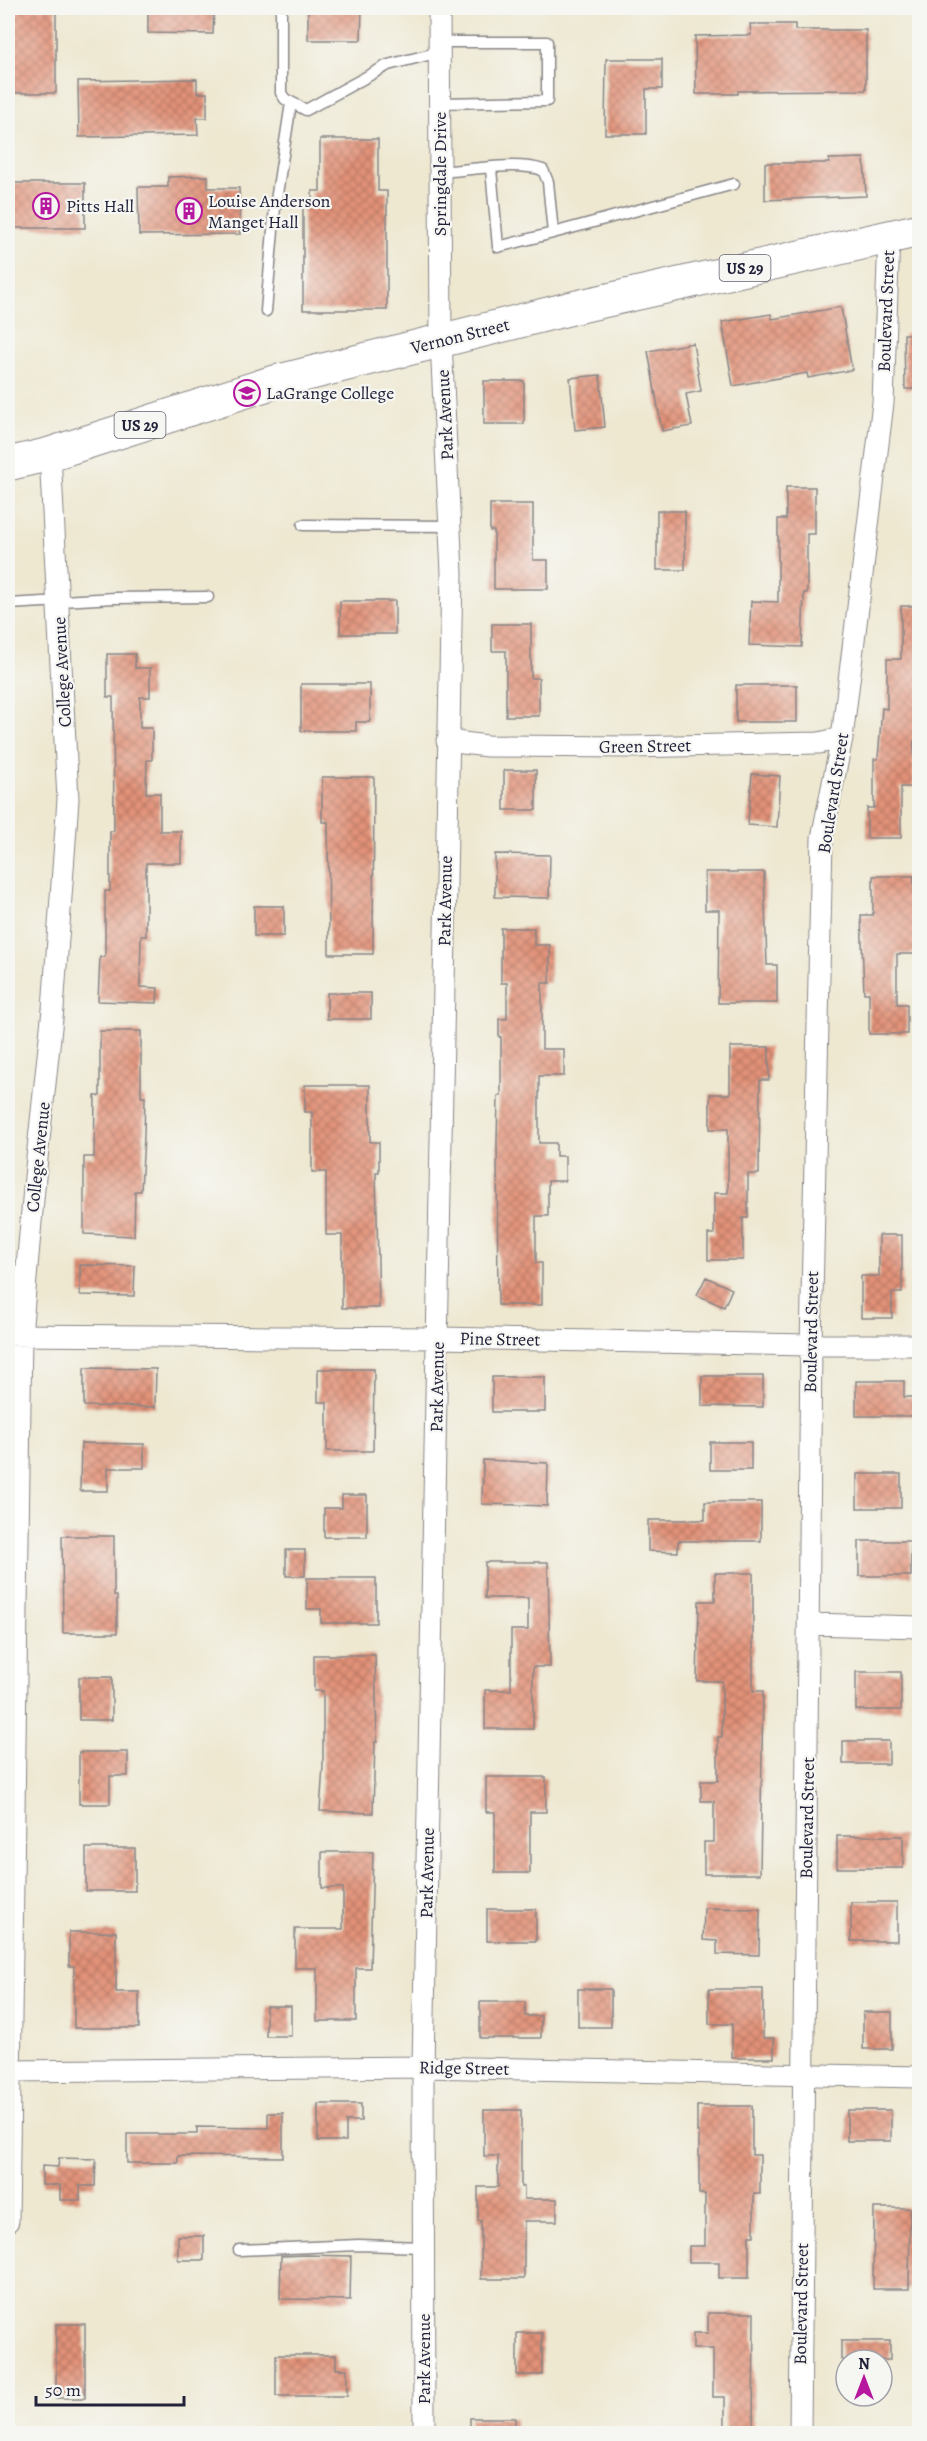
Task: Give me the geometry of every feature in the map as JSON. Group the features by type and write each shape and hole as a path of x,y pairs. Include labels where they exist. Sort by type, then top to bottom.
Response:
{"main road":[{"name":"Vernon Street","path":"8,464 50,454 271,383 572,308 904,233"}],"street":[{"name":"Springdale Drive","path":"439,8 441,341"},
{"name":"Boulevard Street","path":"800,2433 811,1346 822,838 842,738 904,233"},
{"name":"Park Avenue","path":"424,2433 423,2067 452,573 441,341"},
{"name":"College Avenue","path":"8,2221 14,1335 53,1009 68,799 50,454"},
{"name":"Green Street","path":"447,741 488,746 630,747 819,743 842,738"},
{"name":"Pine Street","path":"14,1335 438,1338 811,1346 920,1346"},
{"path":"808,1624 920,1627"},
{"name":"Ridge Street","path":"9,2071 423,2067 920,2077"}],"lane":[{"path":"280,8 281,93 291,103 306,110 388,65 440,47 547,42 547,101 440,103"},
{"path":"266,311 275,207 291,103"},
{"path":"441,172 530,166 543,170 548,182 553,232"},
{"path":"491,169 498,247 734,184"},
{"path":"303,525 451,526"},
{"path":"8,604 57,600 207,597"},
{"path":"239,2250 358,2245 424,2247"}],"building":[{"path":"8,8 56,8 56,93 8,93"},
{"path":"148,8 214,8 213,34 148,33"},
{"path":"308,8 362,8 361,40 308,40"},
{"path":"750,24 795,24 795,30 866,30 866,90 738,91 738,94 696,94 695,36 751,35"},
{"path":"606,59 662,59 662,89 646,89 646,134 605,134"},
{"path":"197,79 197,93 207,93 207,118 197,118 198,135 79,137 78,81"},
{"path":"320,139 378,139 378,191 387,191 387,310 303,310 303,203 312,203 312,191 320,191"},
{"path":"864,158 866,196 765,200 765,163 829,163 829,159"},
{"name":"Louise Anderson Manget Hall","path":"208,176 208,188 239,188 240,234 139,235 138,187 168,187 168,177"},
{"name":"Pitts Hall","path":"8,183 85,183 85,228 8,228"},
{"path":"841,307 852,370 808,378 807,373 733,386 722,322 771,314 772,319"},
{"path":"904,334 920,334 920,389 905,389"},
{"path":"693,343 701,391 686,394 692,426 662,431 648,351"},
{"path":"600,375 605,427 575,430 570,378"},
{"path":"484,381 524,381 524,424 484,424"},
{"path":"786,487 815,487 815,534 807,534 807,593 804,593 802,647 749,645 751,601 778,602 778,519 786,519"},
{"path":"490,504 533,504 533,560 548,560 548,589 494,589 494,531 490,531"},
{"path":"657,511 685,511 685,570 657,570"},
{"path":"340,601 395,601 395,634 340,634"},
{"path":"901,606 920,606 920,741 914,741 914,787 901,787 901,838 867,838 867,808 874,808 874,759 878,759 882,708 887,709 887,659 901,659"},
{"path":"492,624 531,624 531,678 539,678 539,716 506,716 506,651 492,651"},
{"path":"107,654 135,654 135,668 150,668 150,697 140,697 140,728 152,728 152,760 147,760 146,793 160,793 160,831 181,831 181,863 146,863 146,936 141,936 140,987 158,988 157,1003 98,1001 100,957 105,957 105,891 110,891 110,831 114,831 113,697 107,697"},
{"path":"301,684 370,684 370,722 356,722 356,731 301,731"},
{"path":"736,685 797,685 797,722 736,722"},
{"path":"504,770 536,770 536,810 504,810"},
{"path":"752,774 780,776 777,827 748,825"},
{"path":"322,777 374,777 373,954 329,954 328,822 322,822"},
{"path":"495,854 550,855 549,898 495,897"},
{"path":"705,872 764,872 767,965 777,965 777,1003 718,1003 719,910 705,910"},
{"path":"873,876 914,876 915,954 897,954 897,1004 907,1004 907,1034 869,1034 869,993 864,993 861,915 873,915"},
{"path":"254,906 284,906 284,936 254,936"},
{"path":"501,928 534,928 534,945 550,945 550,983 542,983 542,1049 564,1049 564,1076 539,1076 539,1143 556,1143 556,1156 565,1156 565,1181 548,1181 548,1216 536,1216 536,1263 542,1263 542,1305 498,1305 497,1143 498,1096 501,1096 499,1019 507,1019 507,983 501,983"},
{"path":"327,993 371,993 371,1019 327,1019"},
{"path":"100,1031 141,1031 141,1097 145,1097 144,1136 141,1191 135,1191 134,1236 84,1234 84,1157 94,1157 95,1096 100,1096"},
{"path":"730,1047 769,1047 769,1080 760,1080 759,1174 748,1174 748,1218 743,1218 743,1260 708,1260 708,1234 714,1234 714,1193 728,1193 728,1129 710,1129 710,1094 730,1094"},
{"path":"305,1085 370,1085 370,1142 379,1142 379,1172 376,1172 379,1308 342,1308 342,1235 326,1235 326,1172 312,1172 312,1112 305,1112"},
{"path":"879,1235 902,1235 902,1293 892,1293 892,1318 861,1318 861,1276 879,1276"},
{"path":"80,1265 135,1266 134,1296 80,1295"},
{"path":"706,1277 732,1289 724,1307 697,1295"},
{"path":"84,1368 156,1369 155,1407 84,1406"},
{"path":"318,1369 374,1369 373,1451 327,1451 327,1402 318,1402"},
{"path":"702,1376 763,1376 763,1407 702,1406"},
{"path":"492,1377 545,1377 545,1412 492,1412"},
{"path":"856,1381 904,1381 904,1397 917,1397 917,1416 856,1416"},
{"path":"710,1442 751,1442 751,1470 710,1470"},
{"path":"81,1443 144,1444 144,1468 108,1468 108,1491 80,1491"},
{"path":"483,1460 548,1463 547,1506 482,1504"},
{"path":"857,1474 901,1474 901,1508 857,1508"},
{"path":"342,1495 367,1495 367,1537 324,1537 324,1508 342,1508"},
{"path":"705,1502 761,1502 761,1541 678,1541 678,1552 648,1551 648,1520 705,1520"},
{"path":"62,1536 114,1536 114,1596 117,1596 117,1633 63,1633"},
{"path":"859,1541 911,1541 911,1576 859,1576"},
{"path":"286,1550 305,1550 305,1576 286,1576"},
{"path":"485,1562 548,1562 550,1667 533,1667 533,1729 485,1729 485,1690 511,1690 511,1630 528,1630 528,1598 485,1598"},
{"path":"715,1573 753,1573 753,1691 763,1691 760,1874 704,1874 704,1842 714,1842 714,1801 701,1801 701,1781 718,1781 718,1737 722,1737 722,1681 697,1681 699,1601 715,1601"},
{"path":"307,1578 376,1578 376,1623 321,1623 321,1609 307,1609"},
{"path":"314,1655 375,1655 377,1742 375,1742 373,1813 320,1811 323,1766 323,1691 314,1691"},
{"path":"856,1672 901,1672 901,1710 856,1710"},
{"path":"79,1677 112,1677 112,1720 79,1720"},
{"path":"843,1741 889,1741 889,1764 843,1764"},
{"path":"79,1752 128,1752 128,1776 110,1776 110,1804 79,1804"},
{"path":"486,1777 546,1777 546,1812 530,1812 530,1873 495,1873 495,1812 486,1812"},
{"path":"837,1836 903,1836 903,1868 837,1868"},
{"path":"86,1848 135,1848 135,1891 86,1891"},
{"path":"322,1852 373,1852 370,1968 356,1968 356,2021 317,2021 317,1968 295,1968 295,1929 343,1929 343,1888 322,1888"},
{"path":"851,1902 897,1902 897,1941 851,1941"},
{"path":"704,1908 760,1909 759,1955 717,1954 717,1941 703,1940"},
{"path":"487,1909 536,1909 536,1941 487,1941"},
{"path":"69,1932 116,1932 116,1992 139,1992 139,2028 74,2028 74,1966 69,1966"},
{"path":"578,1989 611,1989 611,2027 578,2027"},
{"path":"709,1989 763,1989 763,2038 774,2038 774,2058 732,2058 732,2024 709,2024"},
{"path":"480,2002 525,2002 525,2016 541,2016 541,2038 480,2038"},
{"path":"266,2006 291,2006 291,2036 266,2036"},
{"path":"863,2012 892,2012 892,2049 863,2049"},
{"path":"318,2104 361,2104 361,2121 346,2121 346,2141 318,2141"},
{"path":"697,2106 752,2106 752,2155 760,2155 760,2194 754,2194 754,2236 749,2236 749,2278 719,2278 719,2262 689,2262 689,2246 705,2246 705,2194 699,2194"},
{"path":"484,2110 521,2110 521,2187 524,2187 524,2199 557,2199 557,2221 524,2221 524,2279 481,2279 481,2221 478,2221 478,2187 498,2187 498,2156 484,2156"},
{"path":"847,2110 891,2110 891,2141 847,2141"},
{"path":"268,2113 283,2113 283,2157 178,2156 178,2163 127,2163 127,2134 197,2134 197,2127 268,2128"},
{"path":"59,2158 96,2159 95,2186 80,2186 80,2200 60,2200 60,2185 42,2185 42,2166 58,2167"},
{"path":"874,2208 910,2208 909,2289 873,2289"},
{"path":"178,2236 204,2236 204,2260 178,2260"},
{"path":"281,2256 351,2256 350,2300 280,2299"},
{"path":"708,2313 754,2313 753,2433 725,2433 725,2397 713,2397 713,2349 693,2349 693,2333 708,2333"},
{"path":"56,2324 85,2324 85,2398 56,2398"},
{"path":"517,2333 542,2333 542,2375 517,2375"},
{"path":"841,2341 890,2341 890,2348 841,2348"},
{"path":"276,2355 336,2355 336,2369 347,2369 347,2396 276,2396"},
{"path":"470,2418 515,2418 515,2433 470,2433"}],"place":[{"name":"Pitts Hall","path":"46,206"},
{"name":"Louise Anderson Manget Hall","path":"189,211"},
{"name":"LaGrange College","path":"247,393"}]}
